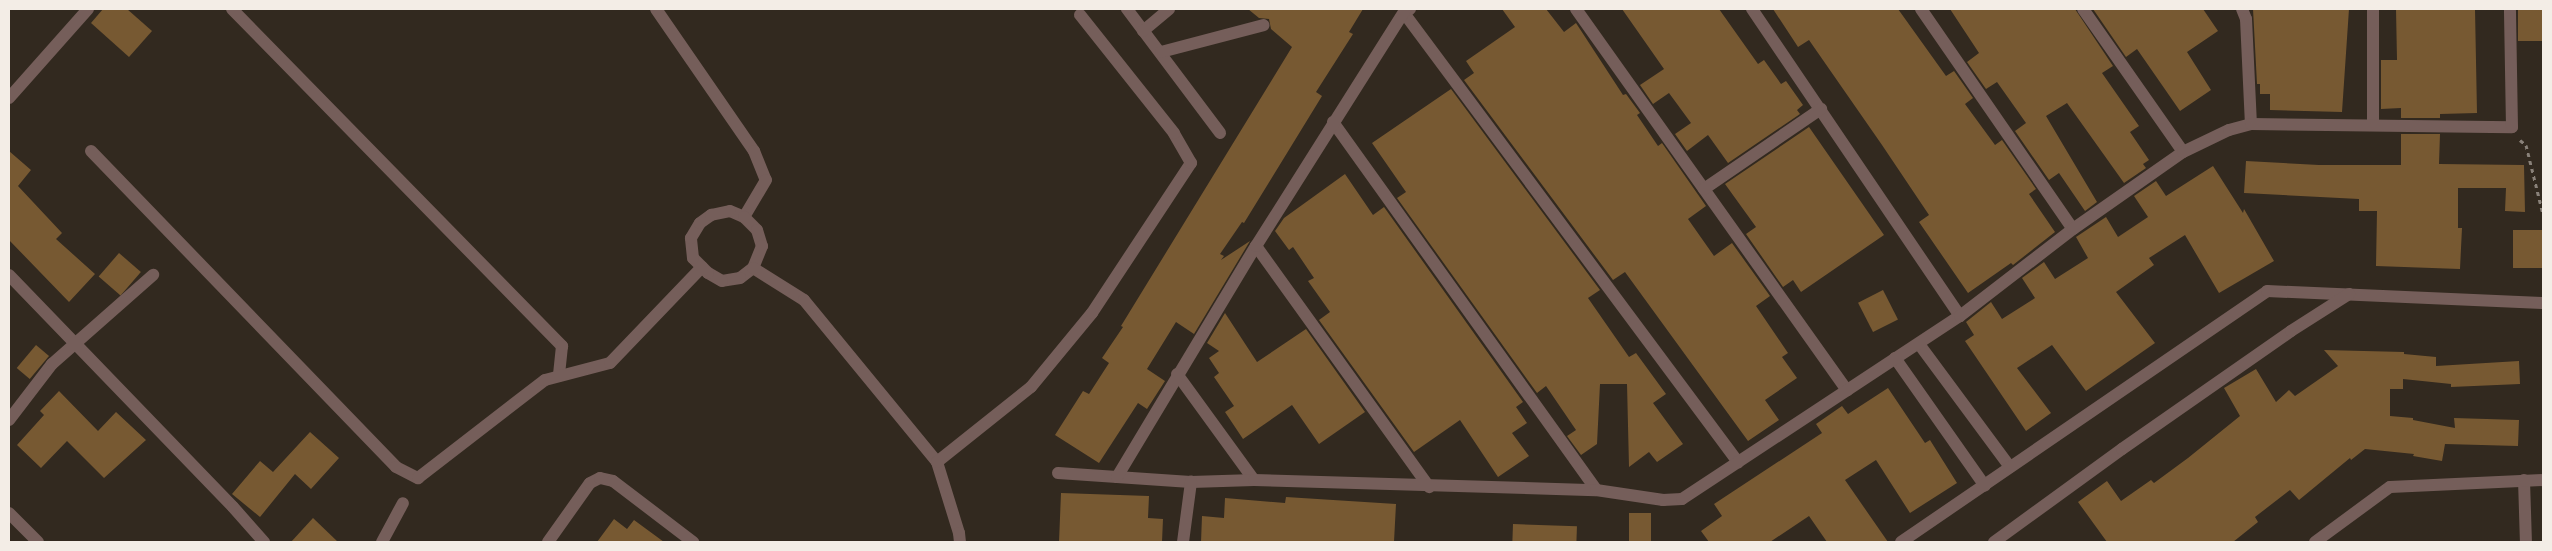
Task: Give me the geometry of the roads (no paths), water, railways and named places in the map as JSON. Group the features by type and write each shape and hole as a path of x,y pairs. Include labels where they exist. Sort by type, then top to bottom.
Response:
{"street":[{"path":"9,98 88,9"},
{"path":"232,9 562,346 559,376"},
{"path":"656,9 754,151 766,180 744,218"},
{"path":"1127,9 1220,133"},
{"path":"1143,31 1169,9"},
{"path":"1576,9 1847,390"},
{"path":"1752,9 1960,316"},
{"path":"1922,9 2073,229"},
{"path":"2083,9 2183,152"},
{"path":"2242,9 2246,19 2251,124"},
{"path":"2373,9 2373,125"},
{"path":"1058,473 1191,482 1254,480 1429,487 1596,490 1663,500 1682,499 1960,316 2073,229 2183,152 2229,130 2251,124 2512,127 2510,9"},
{"path":"1117,478 1177,374 1256,246 1333,122 1407,10 1738,462"},
{"path":"937,462 1031,387 1092,313 1190,163 1174,133 1080,15"},
{"path":"1161,52 1264,25"},
{"path":"1704,189 1821,109"},
{"path":"1333,122 1596,490"},
{"path":"91,151 396,467 418,478 545,380 610,363 702,267"},
{"path":"730,212 744,218 757,230 762,246 753,268 740,278 722,281 702,267 693,258 691,238 700,223 712,215 730,212"},
{"path":"1256,246 1429,487"},
{"path":"753,268 804,300 937,462 959,533 960,542"},
{"path":"9,275 233,506 264,542"},
{"path":"9,420 52,364 153,275"},
{"path":"1901,542 2267,291 2543,303"},
{"path":"1994,542 2203,393 2349,294"},
{"path":"1919,344 2010,467"},
{"path":"1895,358 1985,486"},
{"path":"1177,374 1254,480"},
{"path":"548,542 590,483 600,478 613,480 693,542"},
{"path":"2524,480 2526,542"},
{"path":"2321,540 2390,486 2543,480"},
{"path":"1183,542 1191,482"},
{"path":"382,542 402,503"},
{"path":"9,513 38,542"}]}
